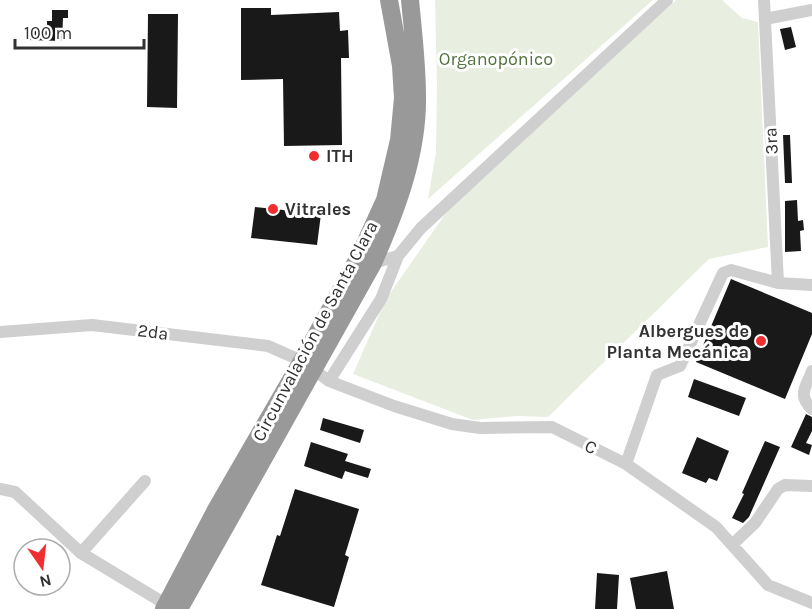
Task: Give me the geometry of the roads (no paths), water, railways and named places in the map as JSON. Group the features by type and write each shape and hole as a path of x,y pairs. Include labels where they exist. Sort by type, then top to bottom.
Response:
{"highway":[{"name":"Circunvalación de Santa Clara","path":"307,365 385,200 399,140 403,98 401,66 389,0"},
{"name":"Circunvalación de Santa Clara","path":"170,608 307,365 373,263 396,210 414,141 417,97 410,0"}],"street":[{"path":"329,381 381,298 398,256 421,228 668,0"},
{"name":"3ra","path":"764,0 778,283"},
{"path":"765,19 812,10"},
{"path":"373,263 398,256"},
{"path":"626,464 657,375 680,366 723,273 731,270 778,283 812,285"},
{"name":"2da","path":"0,332 92,325 268,346 307,365 329,381"},
{"path":"812,371 803,394 805,403 812,409"},
{"name":"C","path":"329,381 394,406 452,424 480,428 552,427 626,464 716,526 768,585 812,603"},
{"path":"81,553 145,482"},
{"path":"733,544 755,523 778,489 785,485 810,482"},
{"path":"0,489 15,492 81,553 170,608"}],"place":[{"name":"ITH","path":"314,156"},
{"name":"Vitrales","path":"273,209"},
{"name":"Albergues de Planta Mecánica","path":"761,341"}],"park label":[{"name":"Organopónico","path":"496,59"}]}
